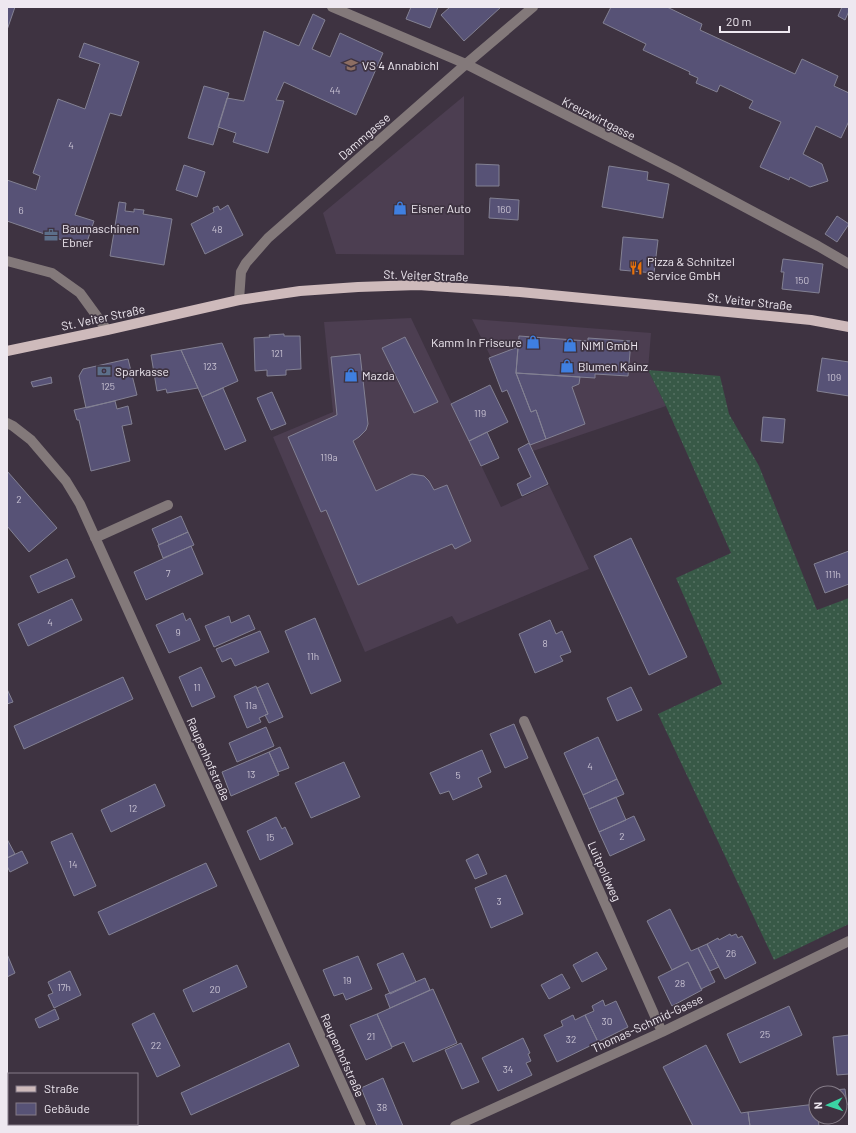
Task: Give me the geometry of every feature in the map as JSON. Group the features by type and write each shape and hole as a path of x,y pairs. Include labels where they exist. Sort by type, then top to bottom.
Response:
{"main road":[{"name":"St. Veiter Straße","path":"7,351 239,300 300,291 358,286 418,286 536,293 811,320 849,327"}],"street":[{"name":"Kreuzwirtgasse","path":"332,7 466,64 675,170 849,264"},
{"name":"Dammgasse","path":"239,300 241,272 246,263 268,238 533,7"},
{"path":"7,261 52,273 80,292 107,330"},
{"name":"Raupenhofstraße","path":"7,423 31,440 66,481 80,504 360,1126"},
{"path":"95,538 168,505"},
{"name":"Luitpoldweg","path":"524,721 662,1032"},
{"name":"Thomas-Schmid-Gasse","path":"455,1126 662,1032 849,941"}],"shaded area":[{"path":"464,96 464,255 336,254 323,213"},
{"path":"411,318 501,507 549,485 589,569 457,624 452,616 365,652 273,437 333,412 324,322"},
{"path":"472,319 651,333 648,370 666,406 533,451 507,390"}],"green space":[{"path":"648,370 720,376 729,414 759,466 817,610 849,598 849,924 774,960 658,714 722,684 676,578 731,553 666,406"}],"building":[{"path":"7,7 15,7 7,30"},
{"path":"411,7 438,7 430,28 406,19"},
{"path":"450,7 501,7 464,41 441,15"},
{"path":"611,7 667,7 702,24 700,30 795,74 802,59 838,76 834,86 849,93 849,121 841,138 816,126 803,154 822,164 828,181 810,187 790,177 789,180 760,167 781,122 749,108 753,101 720,85 717,92 696,83 698,78 689,74 690,72 643,50 646,44 603,23"},
{"path":"842,7 849,7 845,20 838,16"},
{"path":"313,14 325,20 312,49 330,57 340,33 383,53 356,115 284,82 276,100 284,101 268,153 233,142 236,133 218,127 227,98 244,101 264,31 299,46"},
{"path":"84,43 139,62 121,116 110,113 75,215 94,221 85,248 7,221 7,180 36,190 40,176 33,173 58,99 85,109 100,64 79,57"},
{"path":"204,86 229,93 213,145 188,138"},
{"path":"476,164 499,165 499,186 476,186"},
{"path":"184,165 205,172 197,197 176,190"},
{"path":"609,166 648,172 647,180 669,184 663,218 602,207"},
{"path":"490,198 519,200 518,220 489,218"},
{"path":"119,202 126,203 125,211 134,212 134,209 144,210 143,214 172,219 164,265 110,256"},
{"path":"228,205 243,235 205,254 191,224 214,212 213,208 218,206 220,210"},
{"path":"837,216 849,224 837,242 825,234"},
{"path":"623,237 658,240 654,273 620,270"},
{"path":"783,259 823,264 819,293 782,289 784,272 781,272"},
{"path":"284,334 284,336 300,336 301,369 286,370 286,375 267,376 267,370 255,371 254,338"},
{"path":"519,336 588,341 588,338 631,341 628,376 595,374 595,378 516,373"},
{"path":"405,337 438,402 414,413 382,348"},
{"path":"222,343 238,381 202,397 181,350"},
{"path":"518,347 516,373 531,412 536,410 546,439 530,445 507,390 502,392 489,358"},
{"path":"181,350 198,388 167,393 166,389 157,391 151,355"},
{"path":"360,354 368,424 366,430 353,441 376,491 412,474 424,476 434,490 447,485 471,541 455,549 452,544 358,585 326,510 321,512 288,437 337,415 331,357"},
{"path":"822,358 849,362 849,396 817,391"},
{"path":"128,359 137,395 86,408 79,376 83,369"},
{"path":"516,373 580,377 579,384 572,387 585,424 546,439 536,410 531,412"},
{"path":"51,377 52,383 33,387 31,382"},
{"path":"490,385 508,422 469,441 451,404"},
{"path":"223,388 246,441 225,450 202,397"},
{"path":"272,392 286,424 271,430 257,398"},
{"path":"115,401 117,409 128,406 132,424 122,426 130,461 91,471 79,420 77,420 74,410"},
{"path":"763,417 785,419 783,443 761,441"},
{"path":"487,432 499,458 481,466 469,441"},
{"path":"529,443 548,484 522,496 517,484 531,477 518,449"},
{"path":"7,471 57,528 29,552 7,526"},
{"path":"181,516 188,532 159,545 152,529"},
{"path":"188,532 194,545 163,558 158,545"},
{"path":"631,538 687,657 649,675 594,556"},
{"path":"191,546 203,574 146,600 134,572"},
{"path":"849,551 849,584 825,593 814,564"},
{"path":"67,559 75,577 38,593 30,576"},
{"path":"72,599 82,620 28,646 18,624"},
{"path":"183,613 186,621 190,618 200,640 169,653 156,625"},
{"path":"249,615 255,629 214,647 205,626 229,616 231,623"},
{"path":"315,618 341,681 311,694 285,631"},
{"path":"550,620 556,634 562,631 571,652 560,656 563,661 535,673 519,634"},
{"path":"260,631 269,652 235,666 231,658 222,662 216,649"},
{"path":"201,667 215,697 192,707 179,677"},
{"path":"123,677 133,699 24,749 14,726"},
{"path":"268,683 283,717 269,723 265,715 268,714 257,688"},
{"path":"256,686 268,714 259,718 261,722 247,728 234,696"},
{"path":"631,687 642,710 617,721 607,698"},
{"path":"7,689 13,702 7,704"},
{"path":"514,724 528,758 505,768 490,734"},
{"path":"266,727 274,746 237,762 229,743"},
{"path":"598,737 617,779 583,795 564,753"},
{"path":"280,747 289,768 278,772 269,752"},
{"path":"482,750 491,772 478,778 482,787 453,800 449,791 440,794 430,773"},
{"path":"269,752 279,775 231,796 222,772"},
{"path":"344,762 360,797 311,818 295,783"},
{"path":"617,779 624,794 589,809 583,795"},
{"path":"155,784 165,806 111,832 101,810"},
{"path":"616,797 626,820 599,832 589,809"},
{"path":"634,816 645,840 610,856 599,832"},
{"path":"276,817 282,829 285,827 293,844 260,860 247,831"},
{"path":"72,833 96,886 74,896 51,842"},
{"path":"7,839 15,854 7,858"},
{"path":"22,851 28,863 10,872 7,866 7,858"},
{"path":"478,854 487,874 475,879 466,860"},
{"path":"206,863 217,886 109,935 98,912"},
{"path":"506,875 523,914 491,928 475,888"},
{"path":"670,909 691,951 698,948 715,982 701,989 688,962 672,970 647,921"},
{"path":"730,934 731,936 736,934 738,938 742,936 756,963 725,979 707,944"},
{"path":"707,944 719,967 710,971 698,948"},
{"path":"597,952 607,969 582,982 573,965"},
{"path":"403,953 416,982 390,994 377,964"},
{"path":"7,954 15,973 7,977"},
{"path":"358,956 372,989 346,1000 343,993 334,996 323,970"},
{"path":"688,962 702,990 672,1006 658,977"},
{"path":"237,965 247,987 193,1012 183,990"},
{"path":"70,971 81,995 54,1008 48,995 53,993 48,982"},
{"path":"562,974 570,988 549,999 541,985"},
{"path":"425,978 430,990 390,1008 385,995"},
{"path":"433,989 457,1043 413,1062 404,1042 392,1047 377,1014"},
{"path":"603,1000 605,1006 616,1001 628,1027 598,1042 585,1015 594,1011 592,1006"},
{"path":"789,1006 802,1035 740,1063 727,1034"},
{"path":"55,1009 59,1019 39,1028 35,1019"},
{"path":"154,1013 180,1066 157,1077 132,1024"},
{"path":"377,1014 392,1048 366,1060 350,1025"},
{"path":"573,1015 575,1020 585,1015 598,1042 557,1062 544,1035 563,1026 561,1021"},
{"path":"849,1035 849,1074 837,1075 833,1037"},
{"path":"523,1038 530,1053 528,1054 531,1061 526,1063 532,1075 498,1091 482,1058"},
{"path":"289,1043 299,1066 191,1115 181,1093"},
{"path":"461,1043 479,1082 462,1089 445,1050"},
{"path":"706,1045 741,1113 748,1112 750,1126 693,1126 663,1067"},
{"path":"383,1078 403,1126 377,1126 361,1088"},
{"path":"808,1105 808,1125 819,1126 750,1126 748,1112"}],"place":[{"name":"VS 4 Annabichl","path":"351,65"},
{"name":"Eisner Auto","path":"400,208"},
{"name":"Baumaschinen Ebner","path":"51,235"},
{"name":"Pizza & Schnitzel Service GmbH","path":"636,268"},
{"name":"Kamm In Friseure","path":"533,342"},
{"name":"NIMI GmbH","path":"570,345"},
{"name":"Blumen Kainz","path":"567,366"},
{"name":"Sparkasse","path":"104,371"},
{"name":"Mazda","path":"351,375"}]}
